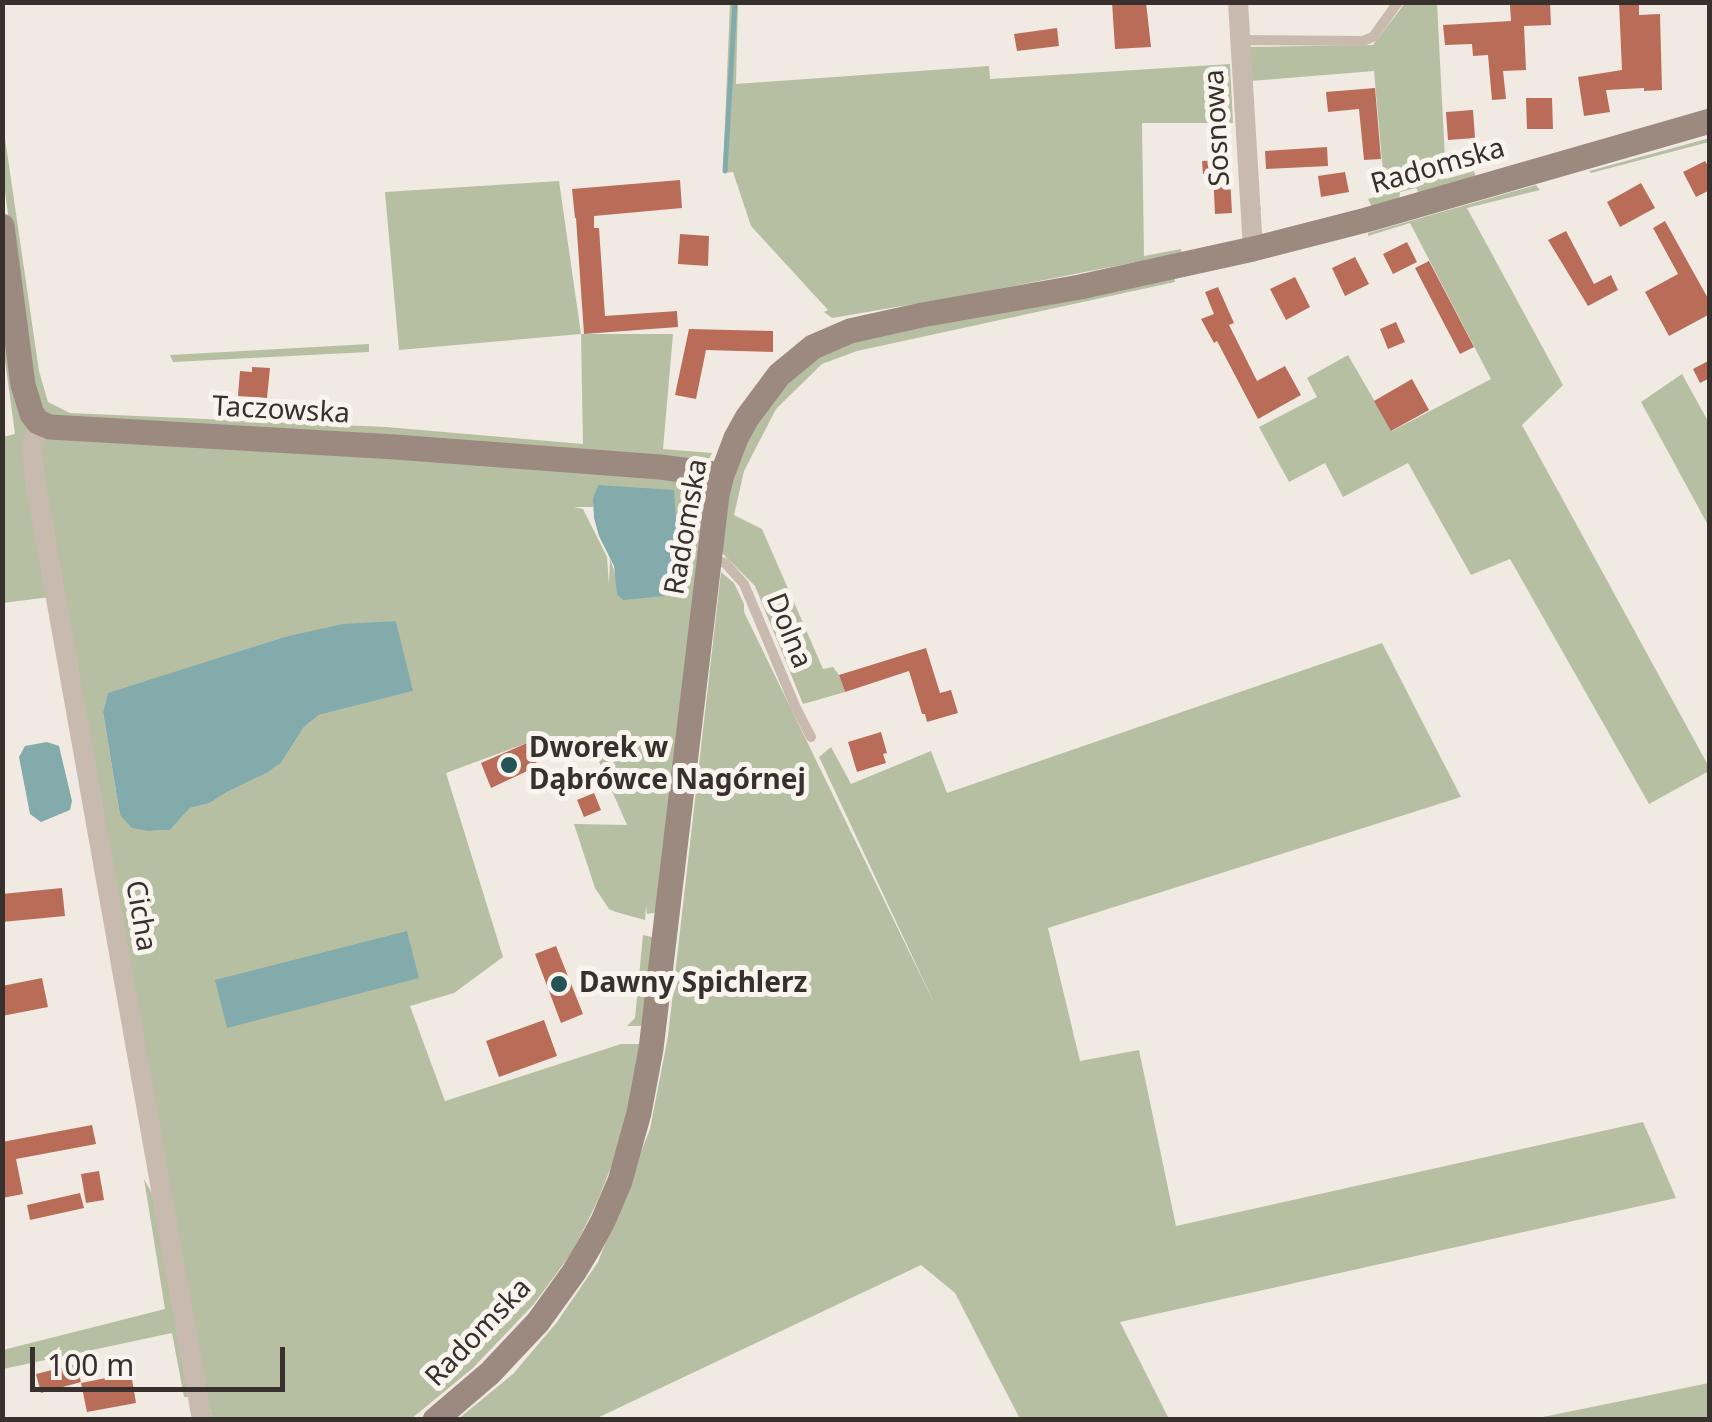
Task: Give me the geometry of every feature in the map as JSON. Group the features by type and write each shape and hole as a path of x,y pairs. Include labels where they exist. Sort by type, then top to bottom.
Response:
{"street":[{"name":"Sosnowa","path":"1238,2 1253,249"},
{"name":"Radomska","path":"435,1420 514,1348 556,1298 603,1222 631,1147 651,1049 722,474 747,418 780,375 813,347 832,337 1253,249 1710,120"},
{"path":"2,226 23,385 38,422"},
{"name":"Taczowska","path":"38,422 63,430 395,447 722,474"},
{"name":"Cicha","path":"38,422 32,451 35,480 202,1420"}],"lane":[{"path":"1240,40 1362,41 1374,37 1398,2"},
{"name":"Dolna","path":"709,558 725,562 744,584 794,706 811,737"}],"green space":[{"path":"730,3 738,3 736,84 989,66 990,79 1230,64 1233,123 1142,123 1144,256 1181,249 1182,253 832,318 751,226 733,172 723,173"},
{"path":"1405,3 1437,3 1446,179 1474,171 1476,178 1420,195 1416,188 1400,192 1399,201 1373,209 1368,199 1385,194 1374,71 1251,81 1261,208 1261,233 1257,233 1244,53 1249,52 1249,47 1373,45"},
{"path":"2,118 39,371 48,402 70,413 386,427 583,444 581,334 673,334 663,449 712,453 709,459 698,461 58,420 39,409 29,365 3,178"},
{"path":"1706,139 1709,142 1589,171"},
{"path":"559,181 581,334 399,350 385,192"},
{"path":"1536,185 1540,190 1467,208 1563,385 1522,425 1709,767 1709,771 1649,804 1510,559 1471,575 1408,463 1343,497 1325,463 1289,482 1259,427 1317,397 1307,378 1348,355 1392,431 1491,379 1410,223 1368,233"},
{"path":"1174,274 1175,282 857,351 822,364 776,409 744,471 734,515 762,529 823,669 833,667 839,675 845,692 803,704 755,586 718,549 723,507 751,430 785,382 831,347"},
{"path":"2,282 28,423 50,597 3,603 3,437 15,434 3,346"},
{"path":"369,344 369,352 173,362 170,355"},
{"path":"1682,374 1709,423 1709,527 1641,402"},
{"path":"44,436 103,438 702,481 708,487 659,912 647,914 646,906 645,920 616,912 609,909 595,888 574,824 627,825 590,741 543,737 446,773 503,957 454,993 410,1006 445,1101 621,1044 644,1044 627,1126 573,1251 534,1304 473,1368 411,1419 212,1419 41,480 39,442","holes":["598,485 623,600 610,558 609,585 607,557 583,509 574,507 593,507","396,621 412,691 319,715 304,727 281,763 210,803 190,808 170,830 149,831 120,815 103,712 108,694 284,637"]},
{"path":"721,572 734,583 744,612 936,1007 819,757 831,747 851,784 931,751 947,793 1382,643 1461,797 1048,928 1080,1061 1139,1050 1176,1226 1643,1122 1676,1198 1120,1322 1169,1419 1020,1419 955,1293 921,1265 595,1419 457,1420 513,1374 557,1322 598,1262 650,1129 668,1036"},
{"path":"643,935 656,938 646,1026 627,1026 635,1018"},
{"path":"144,1179 154,1197 191,1397 184,1397 172,1333 3,1369 3,1350 165,1309"},
{"path":"1709,1383 1709,1419 1533,1419"}],"water":[{"path":"598,485 674,490 679,562 664,596 623,600 617,594 614,566 594,518 593,499"},
{"path":"396,621 413,691 319,715 304,727 281,763 210,803 190,808 170,830 132,828 120,815 103,712 108,693 284,637 343,624"},
{"path":"47,742 59,746 72,801 70,810 41,822 30,814 19,757 25,746"},
{"path":"407,931 419,978 227,1028 215,980"}],"building":[{"path":"1112,2 1146,2 1151,47 1115,49"},
{"path":"1550,2 1551,25 1524,26 1526,70 1503,71 1506,99 1492,100 1488,55 1473,56 1472,44 1445,45 1443,25 1511,21 1510,5"},
{"path":"1619,2 1639,2 1639,15 1660,14 1662,90 1606,90 1610,112 1584,116 1578,77 1622,70"},
{"path":"1057,28 1059,46 1017,51 1014,34"},
{"path":"1375,88 1381,159 1364,160 1359,109 1328,112 1326,92"},
{"path":"1526,98 1552,98 1553,129 1527,129"},
{"path":"1473,110 1475,138 1448,140 1446,112"},
{"path":"1327,147 1328,166 1266,169 1265,151"},
{"path":"1229,160 1232,213 1215,214 1213,173 1203,174 1202,161"},
{"path":"1705,161 1710,169 1710,190 1696,197 1683,172"},
{"path":"1345,172 1349,192 1321,197 1318,176"},
{"path":"680,180 682,208 594,216 594,228 599,228 605,316 677,311 678,327 584,334 572,189"},
{"path":"1641,183 1655,208 1620,227 1607,202"},
{"path":"1665,221 1710,302 1710,314 1669,336 1645,292 1678,274 1653,228"},
{"path":"1566,231 1594,284 1611,275 1618,290 1588,306 1548,240"},
{"path":"680,234 709,236 708,266 678,264"},
{"path":"1407,242 1417,262 1393,274 1383,254"},
{"path":"1355,257 1369,284 1345,296 1332,268"},
{"path":"1429,261 1474,347 1460,354 1415,268"},
{"path":"1295,277 1310,307 1286,320 1270,289"},
{"path":"1218,287 1234,323 1229,325 1257,381 1285,366 1301,395 1258,419 1217,341 1214,343 1201,319 1214,314 1205,292"},
{"path":"1396,322 1405,342 1388,349 1380,329"},
{"path":"689,329 773,331 773,352 706,350 696,399 675,395"},
{"path":"1710,360 1710,378 1700,383 1693,369"},
{"path":"252,367 270,368 267,398 238,396 240,371 252,372"},
{"path":"1412,379 1429,410 1391,431 1374,401"},
{"path":"926,648 940,693 951,690 958,713 927,722 909,671 845,692 839,675"},
{"path":"881,732 886,763 857,772 848,742"},
{"name":"Dworek w Dąbrówce Nagórnej","path":"527,743 538,766 491,788 481,763"},
{"path":"594,793 601,810 584,817 577,800"},
{"path":"62,888 65,916 2,922 2,894"},
{"name":"Dawny Spichlerz","path":"556,946 583,1014 561,1023 535,954"},
{"path":"42,978 48,1007 2,1016 2,986"},
{"path":"544,1020 557,1056 499,1077 486,1041"},
{"path":"92,1125 96,1144 16,1159 23,1194 2,1198 2,1142"},
{"path":"99,1171 104,1200 86,1203 81,1174"},
{"path":"80,1193 84,1208 30,1220 27,1205"},
{"path":"76,1364 81,1382 41,1393 36,1374"},
{"path":"131,1373 136,1403 87,1412 81,1383"}],"waterway":[{"path":"725,171 735,2"}],"place":[{"name":"Dworek w Dąbrówce Nagórnej","path":"509,765"},
{"name":"Dawny Spichlerz","path":"559,984"}]}
